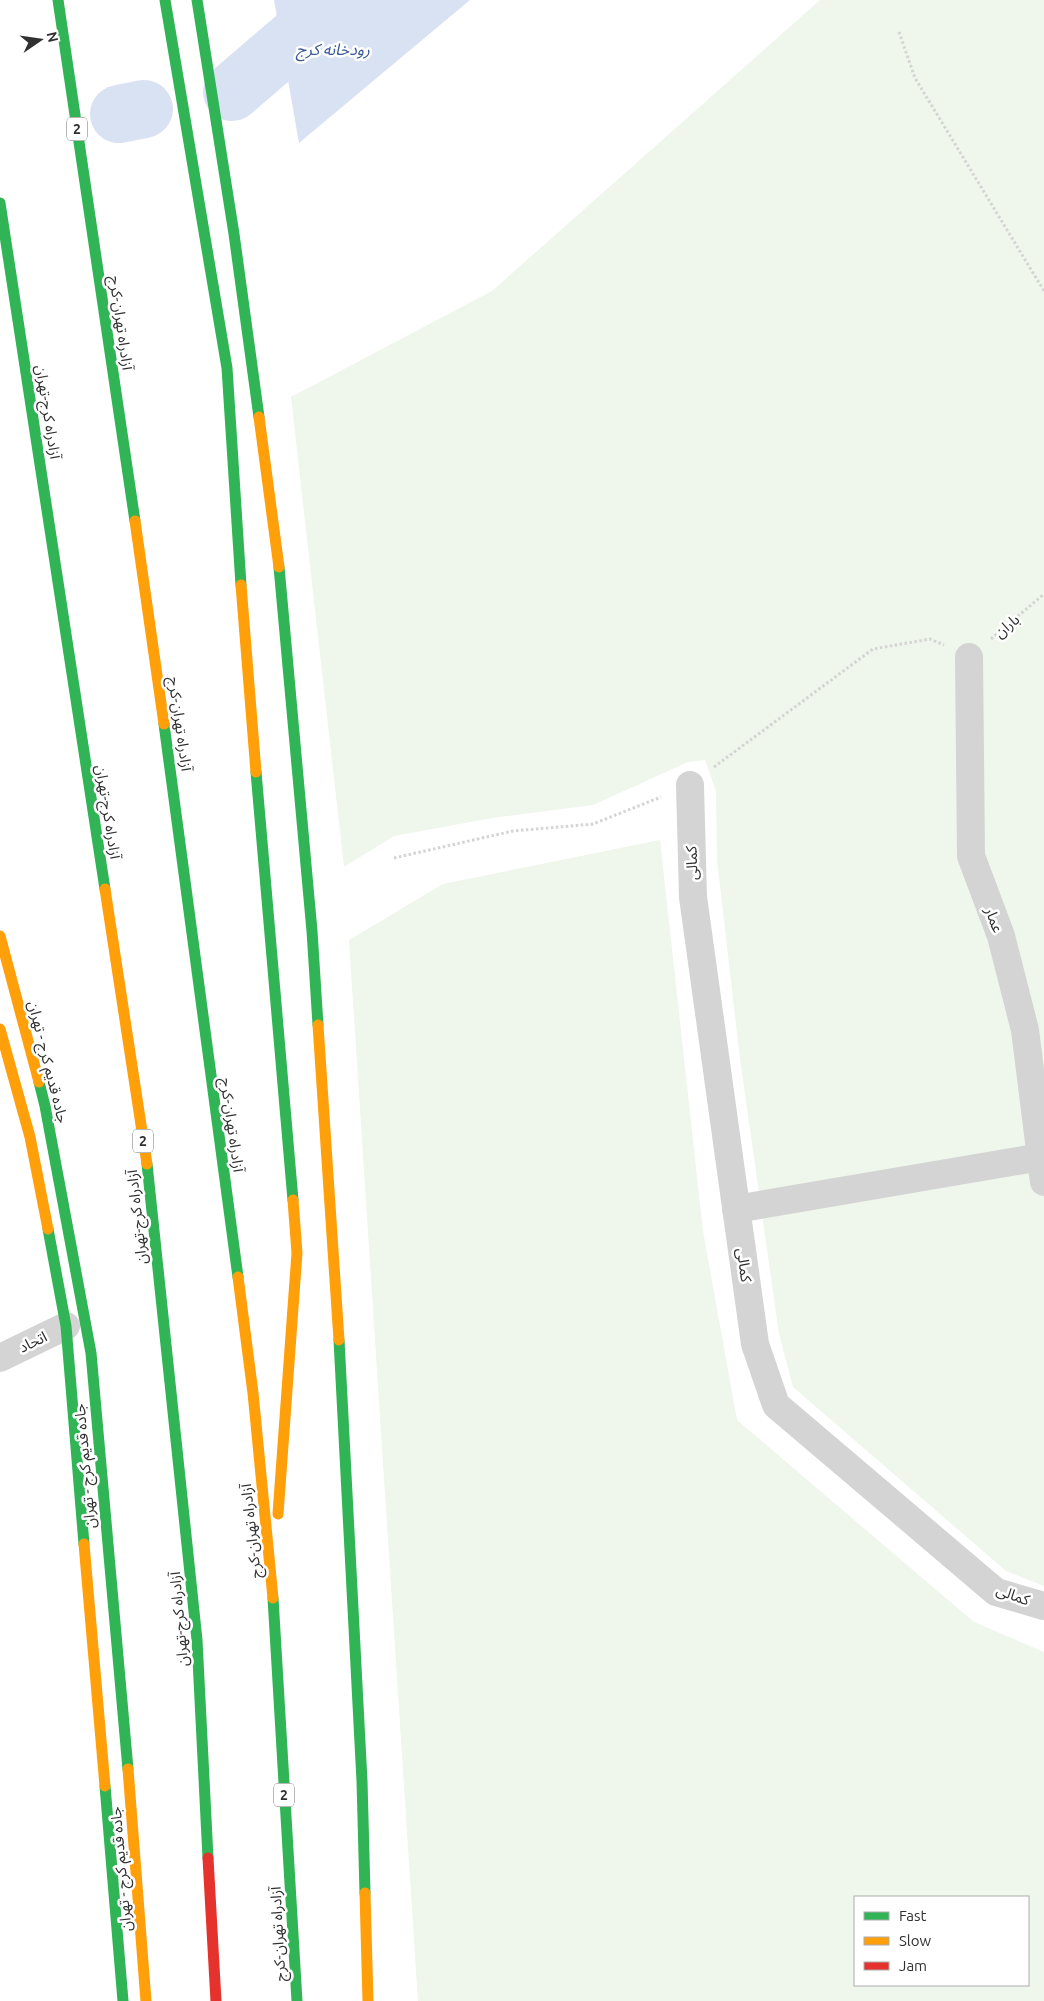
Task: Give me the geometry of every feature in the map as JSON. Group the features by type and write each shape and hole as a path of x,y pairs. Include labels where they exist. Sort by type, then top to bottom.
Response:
{"highway":[{"name":"آزادراه تهران-کرج","path":"58,0 158,674 253,1393 272,1588 296,2001"},
{"path":"165,0 226,368 244,623 297,1253 272,1588"},
{"path":"197,0 234,234 276,539 310,911 342,1390 362,1781 368,2001"},
{"name":"آزادراه کرج-تهران","path":"0,203 149,1180 197,1640 216,2001"},
{"name":"جاده قدیم کرج - تهران","path":"0,936 45,1106 90,1353 138,1886 146,2001"},
{"name":"جاده قدیم کرج - تهران","path":"0,1029 30,1137 66,1326 123,2001"}],"street":[{"name":"عمار","path":"969,657 970,856 1000,936 1025,1030 1043,1170"},
{"name":"کمالی","path":"690,785 693,897 736,1209 755,1344 776,1405 996,1592 1044,1606"},
{"path":"736,1209 1043,1170"},
{"name":"اتحاد","path":"0,1358 66,1326"}],"path":[{"path":"899,32 915,78 1044,291"},
{"name":"باران","path":"969,657 1044,594"}],"shaded area":[{"path":"820,0 1044,0 1044,1586 1006,1571 793,1387 779,1334 740,1059 717,860 716,791 705,760 688,762 593,805 492,818 394,836 344,867 291,397 492,291"},
{"path":"660,840 703,1231 737,1420 974,1622 1044,1652 1044,2001 418,2001 349,940 443,884"}],"water":[{"name":"رودخانه کرج","path":"274,0 470,0 299,143"}],"waterway":[{"name":"رودخانه کرج","path":"232,92 339,0"},
{"name":"رودخانه کرج","path":"119,114 144,109"}],"traffic: fast":[{"path":"58,0 135,521"},
{"path":"165,0 227,368 241,585"},
{"path":"197,0 234,234 259,417"},
{"path":"0,203 105,889"},
{"path":"279,567 312,931 318,1025"},
{"path":"164,724 238,1277"},
{"path":"256,772 293,1200"},
{"path":"39,1082 91,1353 128,1769"},
{"path":"147,1164 197,1640 208,1858"},
{"path":"48,1229 66,1326 84,1544"},
{"path":"339,1340 362,1781 365,1893"},
{"path":"273,1598 297,2001"},
{"path":"105,1786 123,2001"}],"traffic: slow":[{"path":"259,417 279,567"},
{"path":"135,521 164,724"},
{"path":"241,585 256,772"},
{"path":"105,889 147,1164"},
{"path":"0,936 39,1082"},
{"path":"318,1025 339,1340"},
{"path":"0,1029 30,1137 48,1229"},
{"path":"278,1514 297,1253 293,1200"},
{"path":"238,1277 253,1393 273,1598"},
{"path":"84,1544 105,1786"},
{"path":"128,1769 146,2001"},
{"path":"365,1893 368,2001"}],"traffic: jam":[{"path":"208,1858 216,2001"}]}
